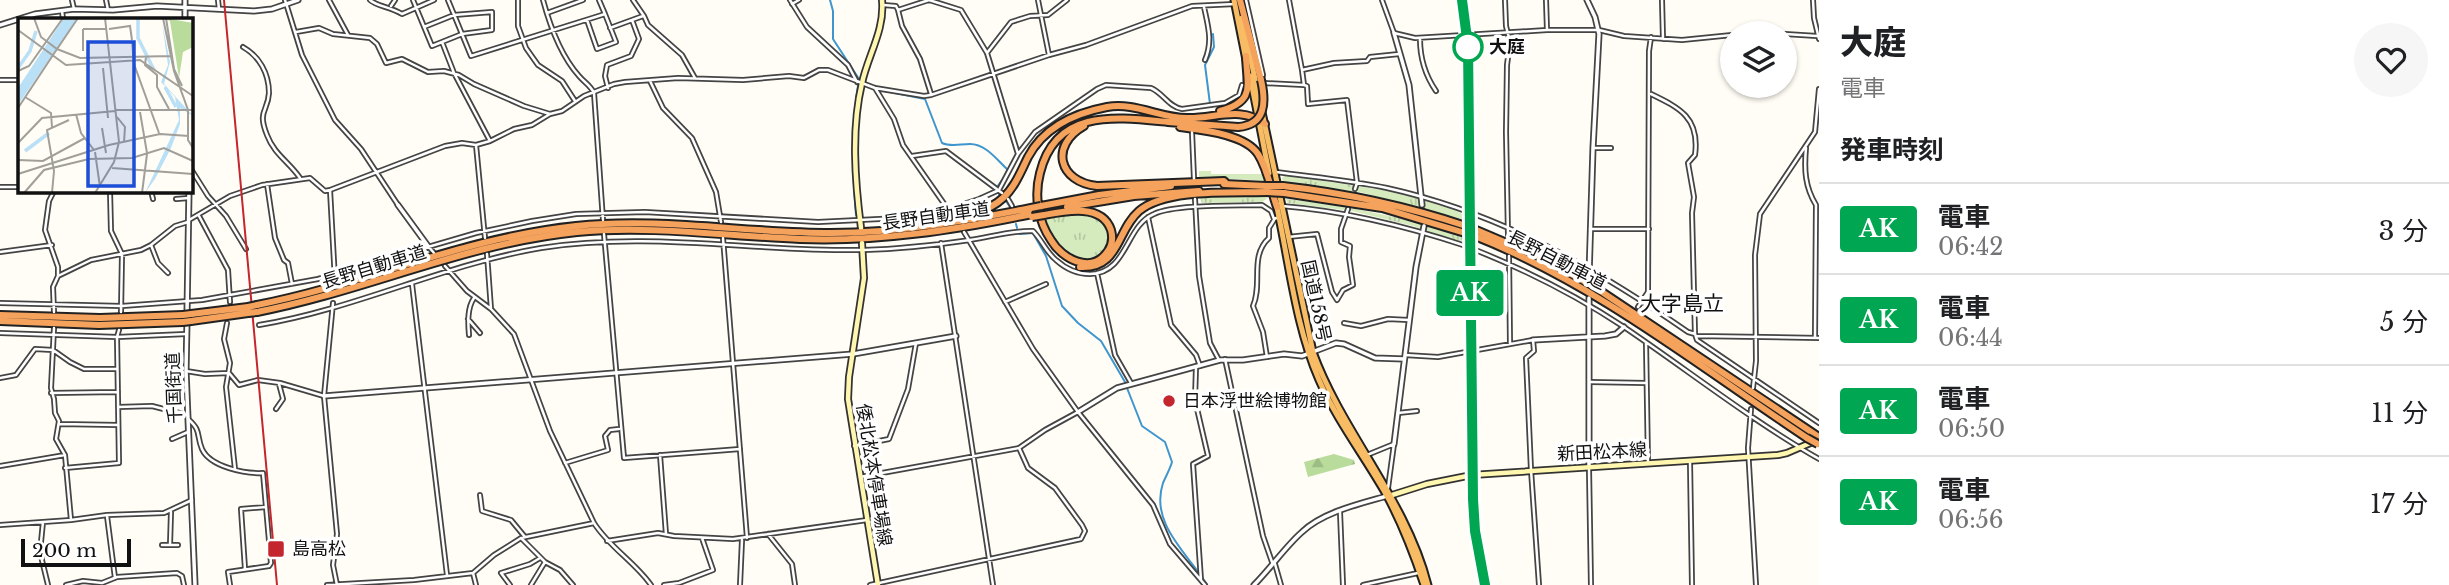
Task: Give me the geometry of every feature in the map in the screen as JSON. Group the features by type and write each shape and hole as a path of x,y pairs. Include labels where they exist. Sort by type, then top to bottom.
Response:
{"highway":[{"path":"1043,211 1076,210 1097,215 1107,223 1111,241 1109,249 1099,259 1077,262 1064,256 1050,240 1043,226 1037,195 1042,164 1056,140 1076,126 1105,118 1238,127 1253,123 1263,111 1265,99 1237,1"},
{"name":"国道158号","path":"1237,1 1245,56 1275,172 1279,206 1276,218 1311,352 1328,400 1389,493"},
{"path":"1195,116 1234,106 1244,99 1248,87 1245,56"},
{"name":"国道158号","path":"1261,83 1262,122 1311,352 1332,398 1408,528 1426,585"},
{"path":"877,232 951,219 993,205 1009,192 1032,150 1046,134 1070,118 1100,109 1109,107 1148,110 1175,117 1242,114 1262,122"},
{"path":"1100,109 1073,122 1053,138 1041,156 1035,178 1034,202 1040,227 1051,248 1066,262 1083,267 1106,260 1135,215 1154,202 1193,195 1267,189"},
{"path":"1105,118 1080,128 1065,144 1063,164 1075,180 1097,186 1224,181 1227,184"},
{"path":"1147,120 1217,134 1250,145 1260,157 1279,206"},
{"name":"長野自動車道","path":"1043,211 1133,190 1227,184 1283,190 1382,208 1466,229 1594,294 1816,440"},
{"name":"長野自動車道","path":"0,315 191,318 248,310 339,293 492,247 576,232 650,230 830,240 894,237 1154,194 1267,189"},
{"name":"長野自動車道","path":"257,308 491,241 576,226 651,223 800,233 877,232 1032,213"},
{"name":"長野自動車道","path":"0,321 99,325 183,318"}],"main road":[{"path":"861,228 856,148 860,83 878,34 883,3"},
{"name":"倭北松本停車場線","path":"862,243 864,278 848,400 878,584"},
{"name":"新田松本線","path":"1389,493 1460,476 1787,453 1816,440"}],"street":[{"path":"72,0 74,9"},
{"path":"106,0 108,10"},
{"path":"185,0 185,18"},
{"path":"218,0 219,9"},
{"path":"20,18 35,13 74,9 108,10 157,6 261,10 298,0"},
{"path":"329,0 348,36"},
{"path":"370,0 375,5 391,6 401,13 434,0"},
{"path":"391,6 395,0"},
{"path":"413,0 416,8 424,27 432,46 462,34 492,30 492,12 454,15 424,27"},
{"path":"447,0 471,56 605,14"},
{"path":"518,0 518,26 523,41 538,65 562,81 576,102"},
{"path":"543,0 553,31 579,76 594,93 603,220"},
{"path":"547,13 583,0"},
{"path":"587,20 597,49 616,42 599,0"},
{"path":"633,0 655,33 682,55 695,78"},
{"path":"790,0 807,27 848,65 860,83"},
{"path":"792,4 799,0"},
{"path":"898,10 929,0 961,10 987,53 1018,155"},
{"path":"1038,0 1049,55"},
{"path":"987,53 1011,22 1054,11 1067,0"},
{"path":"1246,0 1261,83 1304,85"},
{"path":"1289,0 1304,85 1307,86 1308,104 1347,100 1357,183 1355,189"},
{"path":"1382,0 1409,85 1422,205"},
{"path":"1505,0 1510,42 1506,142 1508,235"},
{"path":"1546,0 1547,30"},
{"path":"1587,0 1599,30 1592,148 1589,276"},
{"path":"1662,0 1662,39"},
{"path":"1797,34 1818,35 1813,0"},
{"path":"58,276 91,260 151,245 175,226 199,216 241,192 300,178 310,178 325,191 330,190 445,146 462,143 476,145 490,141 514,129 532,125 614,84 695,78 804,78 818,70 828,70 875,88 924,96 1086,45 1192,6 1204,7 1237,1"},
{"path":"286,2 302,55 335,120 361,149 434,253"},
{"path":"883,3 896,6 902,26 920,59 931,95"},
{"path":"1204,7 1210,37 1210,48 1205,60"},
{"path":"62,11 63,18"},
{"path":"35,13 37,18"},
{"path":"610,28 644,16"},
{"path":"0,25 18,19"},
{"path":"608,88 604,76 607,65 631,57 639,39 632,20"},
{"path":"296,32 318,28 333,34 370,38 377,44 386,62 402,59 428,72 454,73 524,106 550,114"},
{"path":"1394,33 1420,38 1547,30 1599,30 1624,36 1662,39 1691,40 1720,36"},
{"path":"1638,307 1648,292 1648,51 1651,37"},
{"path":"1420,38 1420,55 1427,76 1436,91"},
{"path":"442,42 454,73 490,141"},
{"path":"243,47 254,53 264,69 269,93 262,121 272,148 300,178"},
{"path":"1302,70 1400,54"},
{"path":"0,80 18,80"},
{"path":"650,81 663,108 692,138 716,192 721,222"},
{"path":"0,303 122,306 187,302 292,284 484,231 531,221 603,212 671,212 818,222 900,218 947,209 1001,192 1027,140 1041,126 1102,87 1150,88 1176,108 1191,108 1232,99 1239,94 1241,85"},
{"path":"875,88 894,119 903,145 952,215"},
{"path":"1753,388 1757,337 1755,255 1760,214 1818,124 1819,89"},
{"path":"1650,94 1685,113 1695,135 1695,155 1688,163 1694,197 1692,213 1697,340 1819,423"},
{"path":"1191,108 1195,116"},
{"path":"1192,132 1194,179"},
{"path":"476,145 485,238"},
{"path":"1275,172 1357,183 1421,197 1508,228 1590,268 1695,335 1817,338 1816,205 1808,194 1806,146"},
{"path":"1592,148 1611,148"},
{"path":"912,156 946,151 1001,192"},
{"path":"192,171 246,249"},
{"path":"267,184 275,238 284,260 288,263 292,284"},
{"path":"0,187 18,187"},
{"path":"330,190 335,280"},
{"path":"54,192 49,201 45,230 58,267 58,276 53,287 54,312"},
{"path":"110,192 111,231 122,249 121,312"},
{"path":"151,192 153,199"},
{"name":"千国街道","path":"189,192 186,371 195,585"},
{"path":"176,199 189,198"},
{"path":"1008,199 1012,206"},
{"path":"1195,199 1199,276 1210,343 1213,352 1222,360 1262,536 1281,585"},
{"path":"260,326 332,309 487,260 541,248 604,242 663,240 793,250 863,250 1035,232 1048,254 1069,270 1079,274 1097,273 1114,265 1148,217 1169,209 1262,205 1276,218 1269,228 1269,238 1262,244 1257,259 1257,297 1253,306 1263,332 1267,357"},
{"path":"1279,206 1346,214 1424,232 1466,246"},
{"path":"1288,237 1317,234 1332,292 1338,300 1343,290 1353,285 1350,246 1341,242 1341,229 1348,209"},
{"path":"199,216 228,270 232,295 230,302"},
{"path":"1148,217 1171,325 1196,355 1198,366 1195,400 1208,456 1193,464 1201,580"},
{"path":"1018,224 1020,232"},
{"path":"1254,585 1302,531 1340,511 1389,493 1404,357 1424,226"},
{"path":"1590,229 1649,229"},
{"path":"964,232 1033,349 1078,412 1153,505 1170,544 1205,585"},
{"path":"604,234 624,458 740,449"},
{"path":"723,238 745,538 740,585"},
{"path":"941,243 993,585"},
{"path":"0,252 52,245"},
{"path":"151,245 158,263 168,273"},
{"path":"1473,249 1508,263 1625,325 1646,343 1750,415 1819,459"},
{"path":"487,254 491,309"},
{"path":"1508,256 1510,344"},
{"path":"445,266 474,298 491,309 514,334 550,430 594,523 607,541 641,571 651,585"},
{"path":"1097,273 1115,355 1131,383"},
{"path":"412,284 447,575"},
{"path":"1005,302 1045,284"},
{"path":"469,335 468,319 474,298"},
{"path":"1589,298 1591,585"},
{"path":"333,303 324,396 337,534 333,565 337,585"},
{"path":"468,319 480,332"},
{"path":"1344,323 1361,326 1388,319 1409,320"},
{"path":"226,323 224,338 229,354 226,387 235,469"},
{"path":"860,477 1019,448 1111,391 1131,383 1222,360 1244,360 1284,354 1302,356 1336,344 1344,344 1375,358 1438,357 1533,340 1616,334 1625,325"},
{"path":"54,328 51,393 59,424 56,439 65,455 71,520"},
{"path":"65,468 119,463 119,330"},
{"path":"0,333 117,337 186,334"},
{"path":"186,371 229,373 239,385 256,380 278,383 324,396 853,354 956,335"},
{"path":"1533,340 1534,351 1526,358 1539,585"},
{"path":"854,446 888,439 908,389 916,343"},
{"path":"1646,343 1648,463"},
{"path":"0,378 16,374 36,349 54,350 85,369 117,369"},
{"path":"1588,382 1646,383"},
{"path":"276,410 283,400 278,383"},
{"path":"51,393 118,392"},
{"path":"118,407 152,406 188,417 198,430 202,450 214,461 251,474 263,473 271,563 269,566 228,572 230,585"},
{"path":"1751,409 1747,438 1756,585"},
{"path":"1398,413 1417,411"},
{"path":"59,424 118,425"},
{"path":"565,463 608,450 605,436 610,430 621,429"},
{"path":"172,439 189,432"},
{"path":"1367,455 1394,444"},
{"path":"870,585 1081,539 1086,531 1055,488 1028,468 1019,448"},
{"path":"0,466 65,455"},
{"path":"660,455 666,534"},
{"path":"1690,460 1692,585"},
{"path":"480,495 482,511 511,520 540,558 561,570 573,585"},
{"path":"0,525 171,512 192,500"},
{"path":"245,569 241,509 266,507"},
{"path":"1340,511 1343,585"},
{"path":"170,545 171,512"},
{"path":"107,515 115,578"},
{"path":"607,541 651,533 702,538 745,538 867,520"},
{"path":"43,522 40,552 48,585"},
{"path":"327,585 415,583 447,575 473,573 494,555 523,537 594,523"},
{"path":"768,534 792,564 795,585"},
{"path":"664,585 679,583 713,570 702,538"},
{"path":"162,545 178,545"},
{"path":"510,585 501,573 540,558"},
{"path":"531,585 545,562"},
{"path":"1363,585 1422,572"},
{"path":"66,585 83,581 102,584 115,578 177,573 182,576 184,585"},
{"path":"473,573 476,585"}],"green space":[{"path":"1199,171 1211,171 1211,174 1263,174 1265,181 1199,177"},
{"path":"1285,175 1402,193 1457,211 1465,220 1360,192 1283,182"},
{"path":"1269,197 1262,202 1202,203 1200,198"},
{"path":"1286,199 1377,213 1466,237 1460,242 1413,226 1352,211 1288,203"},
{"path":"1080,213 1100,220 1108,233 1109,239 1103,254 1092,259 1082,260 1067,254 1055,239 1046,220 1051,216"},
{"path":"1334,454 1354,460 1355,464 1308,477 1304,462"}],"waterway":[{"path":"830,0 833,11 833,39 859,79 853,147 856,215"},
{"path":"1210,104 1205,65 1214,47 1213,34"},
{"path":"859,79 872,86"},
{"path":"880,90 925,99 942,143 981,147 1008,170 1006,173"},
{"path":"997,187 1005,176"},
{"path":"1006,201 1010,207"},
{"path":"1016,224 1017,228"},
{"path":"1020,234 1033,233 1046,256 1062,306 1101,341 1125,382"},
{"path":"1127,388 1142,426 1165,442 1172,462 1163,483 1161,509 1169,532 1199,573"},
{"path":"1202,577 1207,585"}],"railway":[{"path":"224,0 277,585"},
{"path":"1462,0 1468,46 1473,499 1475,531 1485,585"}],"train":[{"name":"AK","path":"1462,0 1468,35 1473,499 1475,531 1485,585"}],"place":[{"name":"大庭","path":"1468,47"},
{"name":"日本浮世絵博物館","path":"1169,401"},
{"name":"島高松","path":"276,549"}],"district":[{"name":"大字島立","path":"1682,304"}]}
